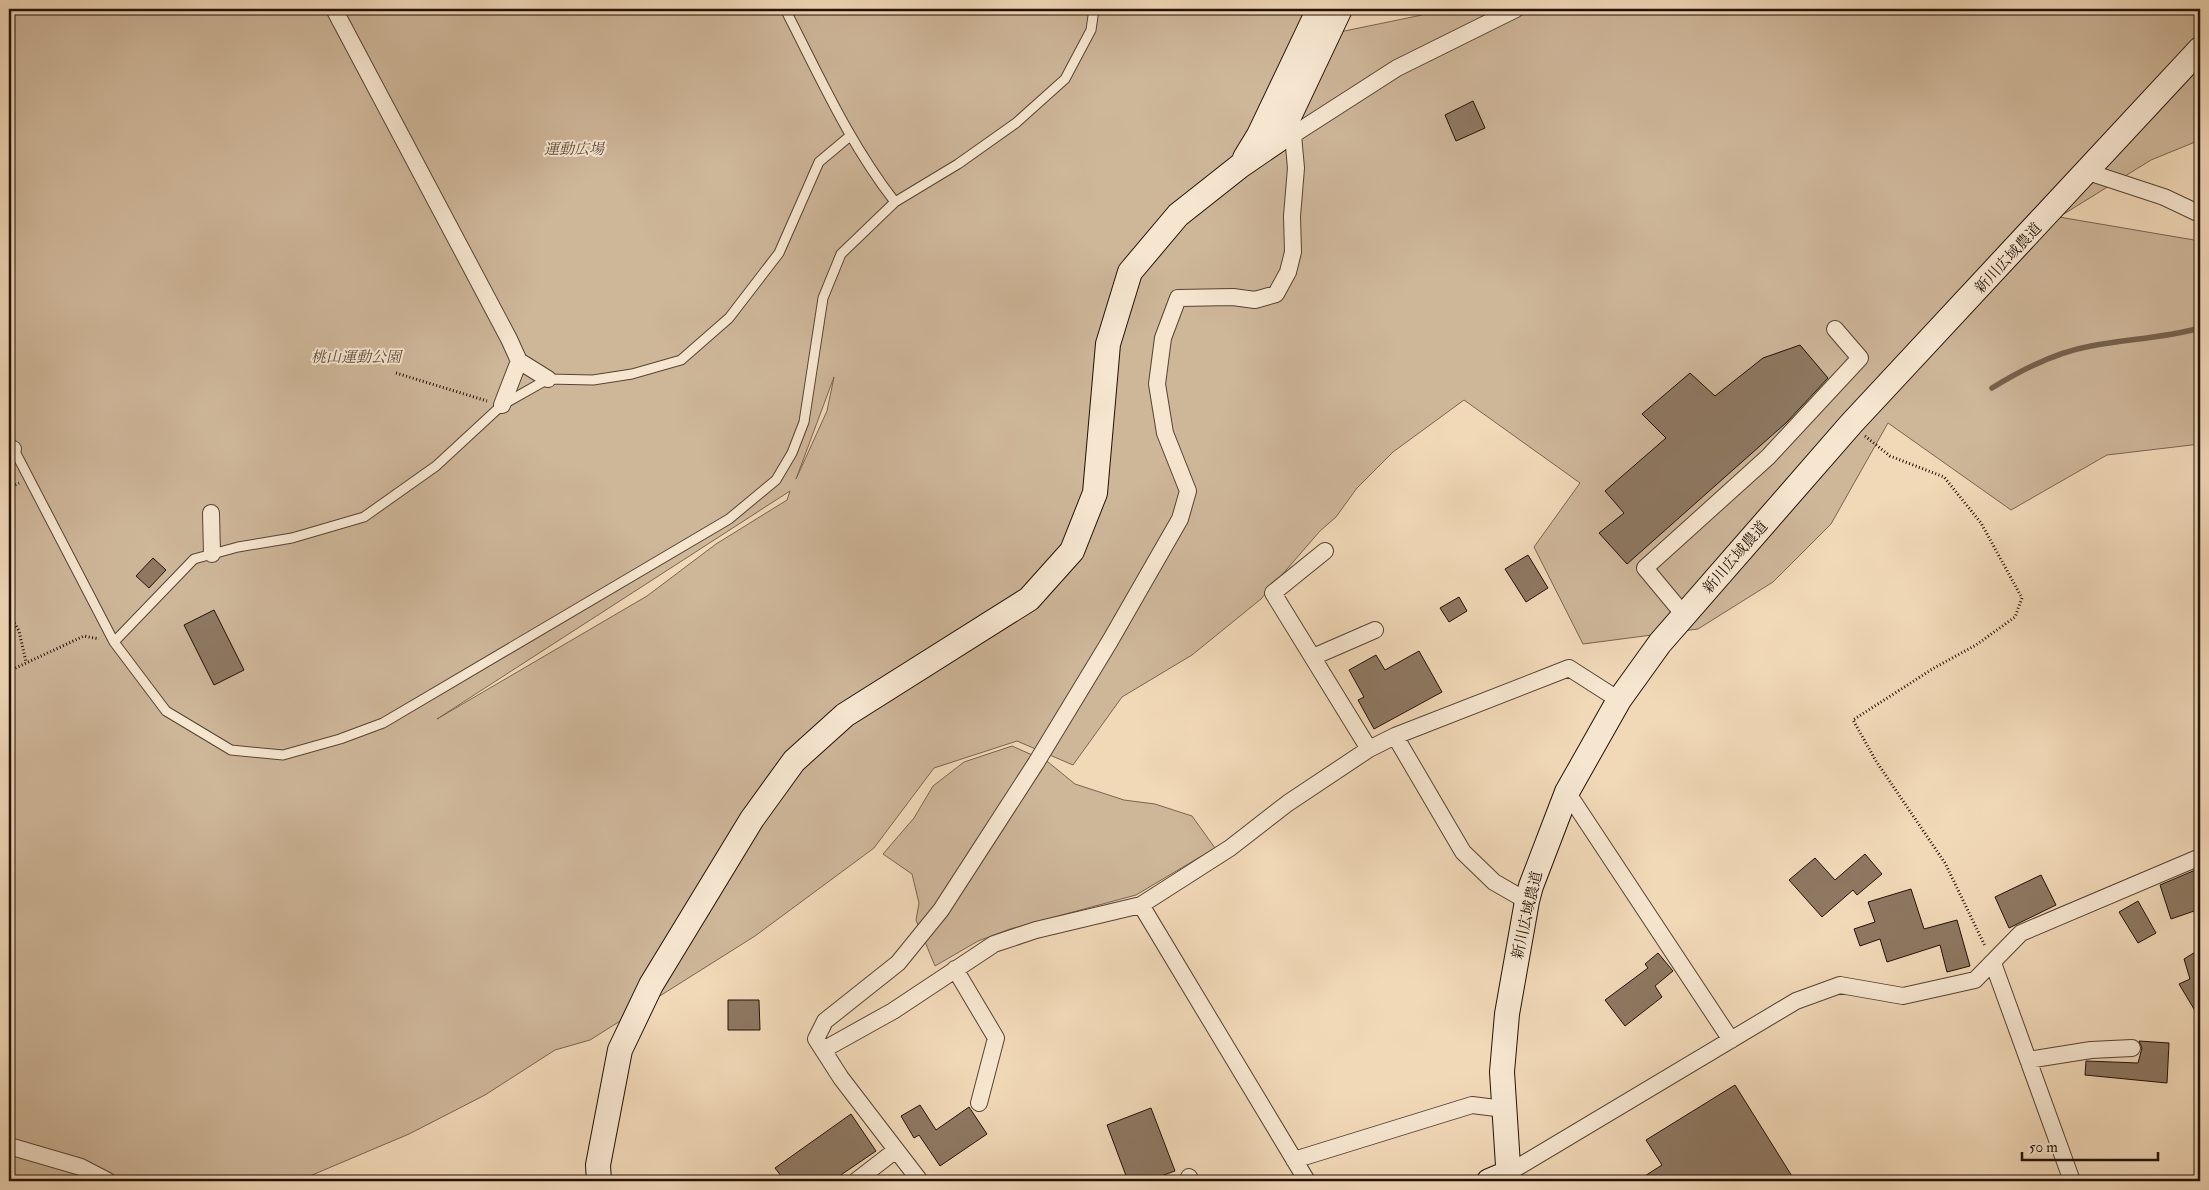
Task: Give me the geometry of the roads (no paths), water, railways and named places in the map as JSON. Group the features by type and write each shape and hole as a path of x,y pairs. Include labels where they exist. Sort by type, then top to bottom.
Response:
{"street":[{"path":"334,9 510,339 518,361 548,379"},
{"path":"1240,166 1259,135 1320,9"},
{"path":"600,1181 598,1165 620,1050 651,985 752,819 794,761 845,716 1029,599 1072,550 1095,493 1108,344 1130,272 1178,215 1240,166 1278,140 1340,9"},
{"path":"1240,166 1293,135 1397,68 1516,9"},
{"name":"新川広域農道","path":"1502,1179 1504,1109 1502,1072 1507,1014 1527,901 1567,792 1619,700 1660,643 1851,424 2088,172 2200,49"},
{"path":"920,1181 816,1039 825,1021 898,963 942,910 1076,698 1180,519 1188,491 1165,433 1158,384 1163,338 1178,298 1233,297 1255,300 1276,294 1288,272 1293,252 1292,216 1296,168 1293,135"},
{"path":"2088,172 2164,197 2200,214"},
{"path":"1684,615 1645,568 1768,457 1860,358 1835,329"},
{"path":"502,405 518,361"},
{"path":"211,514 212,554"},
{"path":"1325,551 1273,593 1369,749"},
{"path":"1312,657 1375,630"},
{"path":"823,1050 893,1011 955,968 994,944 1036,930 1141,905 1230,848 1288,803 1369,749 1395,736 1569,668 1619,700"},
{"path":"1395,736 1463,852 1494,882 1527,901"},
{"path":"1567,792 1731,1040"},
{"path":"1502,1179 1796,1001 1840,985 1904,996 1975,980 2021,933 2200,857"},
{"path":"1141,905 1307,1181"},
{"path":"1993,963 2072,1181"},
{"path":"955,968 996,1038 979,1103"},
{"path":"2028,1060 2092,1050 2132,1048"},
{"path":"1294,1160 1472,1105 1504,1109"},
{"path":"9,1146 81,1167 108,1181"},
{"path":"856,1181 896,1150"}],"lane":[{"path":"785,9 850,136 872,173 895,202"},
{"path":"10,446 114,642 166,712 231,750 283,755 340,739 384,723 729,519 776,480 792,452 804,422 823,298 841,254 895,202 958,164 1016,123 1065,79 1091,30 1094,9"},
{"path":"114,642 194,559 238,547 292,538 364,517 436,466 502,405 548,379 593,380 632,374 681,360 729,318 779,253 819,162 850,136"}],"waterway":[{"path":"1992,388 2040,363 2078,349 2200,328"}],"park label":[{"name":"運動広場","path":"574,149"},
{"name":"桃山運動公園","path":"356,357"}]}
